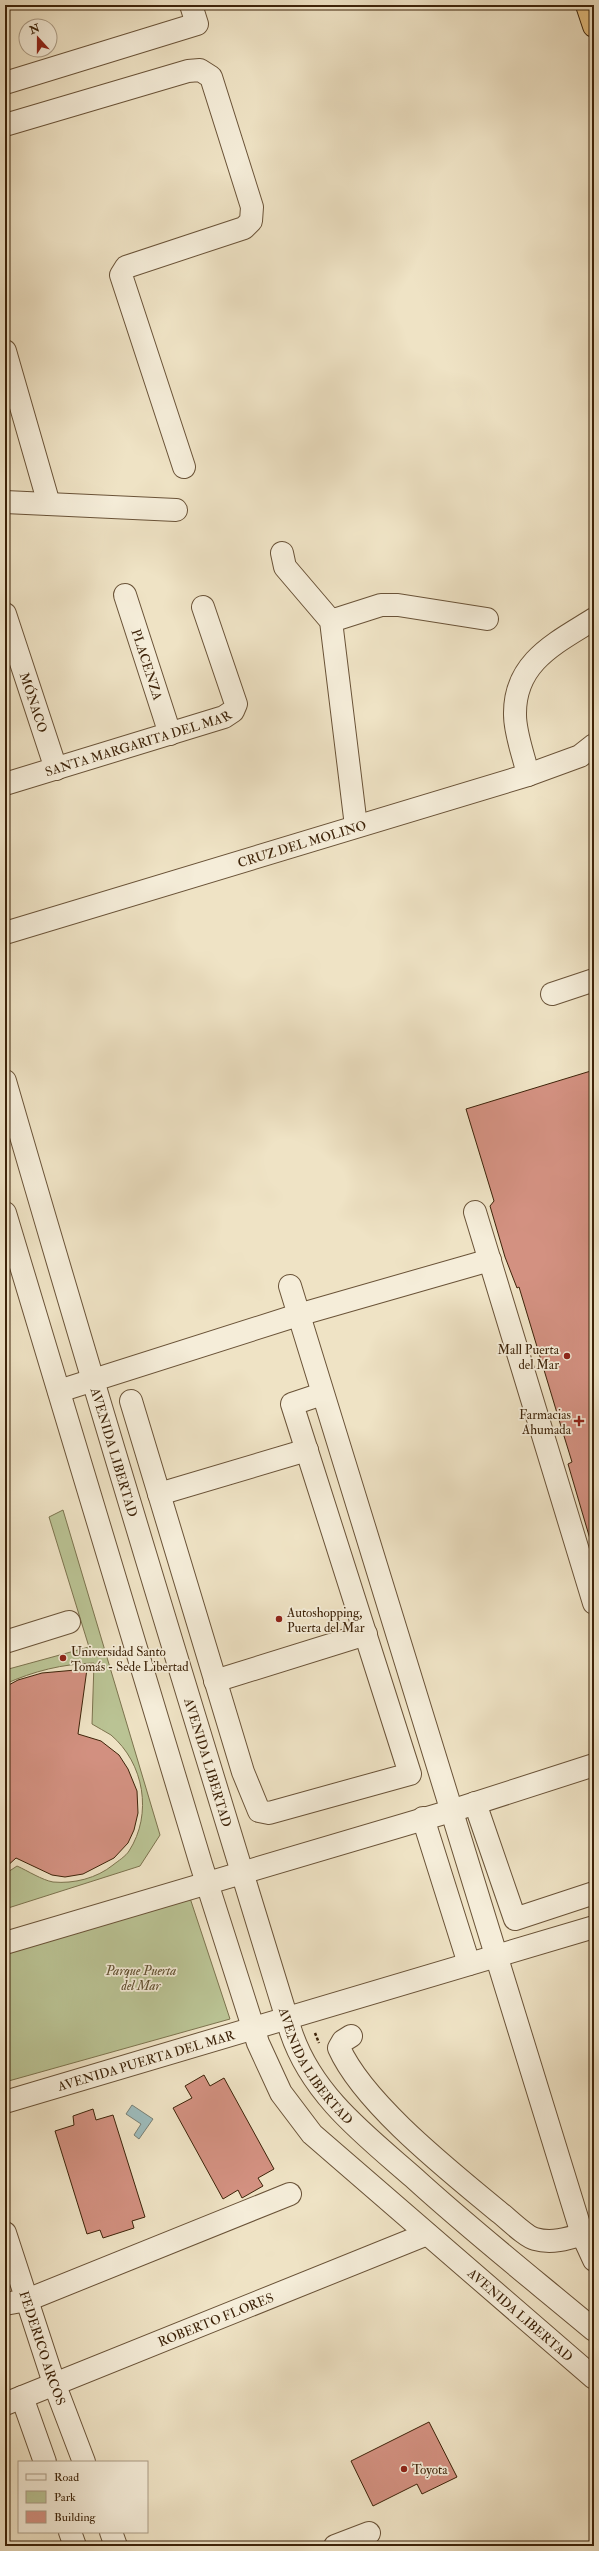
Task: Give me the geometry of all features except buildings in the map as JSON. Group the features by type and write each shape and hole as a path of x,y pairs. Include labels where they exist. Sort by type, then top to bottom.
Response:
{"highway":[{"path":"587,5 594,26"}],"street":[{"path":"5,83 196,24 191,5"},
{"path":"5,125 188,71 200,70 211,77 252,207 251,221 244,228 126,267 121,275 184,467"},
{"path":"5,351 49,504"},
{"path":"5,502 176,510"},
{"path":"282,553 285,567 331,620 356,826"},
{"name":"PLACENZA","path":"125,595 170,734"},
{"path":"331,620 381,605 398,605 487,619"},
{"name":"SANTA MARGARITA DEL MAR","path":"5,784 224,717 233,711 236,704 203,607"},
{"name":"MÓNACO","path":"5,614 56,769"},
{"path":"528,775 515,716 516,696 530,664 547,649 594,619"},
{"name":"CRUZ DEL MOLINO","path":"5,933 528,775 591,751"},
{"path":"552,994 594,980"},
{"name":"AVENIDA LIBERTAD","path":"5,1081 241,1872 293,2037 311,2074 339,2111 450,2210 594,2330"},
{"path":"475,1212 594,1603"},
{"name":"AVENIDA LIBERTAD","path":"5,1213 12,1263 59,1391 208,1882 254,2029 270,2072 300,2119 331,2151 594,2378"},
{"path":"59,1391 298,1315 490,1260"},
{"path":"290,1286 496,1956 588,2233 594,2260"},
{"path":"131,1400 243,1772 255,1805 263,1813 410,1774 292,1404 322,1394"},
{"path":"159,1494 307,1450"},
{"path":"5,1642 69,1622"},
{"path":"215,1681 366,1634"},
{"path":"5,1944 451,1810 594,1765"},
{"path":"474,1803 514,1919 594,1893"},
{"path":"423,1818 470,1964"},
{"name":"AVENIDA PUERTA DEL MAR","path":"5,2102 594,1927"},
{"path":"351,2036 343,2041 339,2048 361,2082 392,2117 463,2182 534,2239 556,2241 588,2233"},
{"path":"5,2304 27,2300 290,2194"},
{"name":"FEDERICO ARCOS","path":"5,2233 54,2383 84,2461"},
{"name":"ROBERTO FLORES","path":"13,2401 54,2383 427,2234"},
{"path":"13,2401 44,2461"},
{"path":"70,2533 75,2546"},
{"path":"111,2533 116,2546"},
{"path":"335,2546 369,2533"}],"green space":[{"path":"63,1510 160,1835 140,1866 5,1909 5,1874 17,1866 53,1882 77,1881 93,1877 107,1870 128,1853 136,1837 141,1821 143,1805 141,1790 138,1774 131,1760 111,1735 92,1724 94,1663 48,1669 27,1675 5,1684 5,1670 89,1647 49,1517"},
{"name":"Parque Puerta del Mar","path":"189,1895 230,2019 5,2082 5,1952"}],"water":[{"path":"132,2105 153,2119 139,2139 134,2135 141,2124 126,2114"}],"place":[{"name":"Mall Puerta del Mar","path":"567,1356"},
{"name":"Farmacias Ahumada","path":"579,1421"},
{"name":"Autoshopping, Puerta del Mar","path":"279,1619"},
{"name":"Universidad Santo Tomás - Sede Libertad","path":"63,1658"},
{"name":"Toyota","path":"404,2469"}]}
